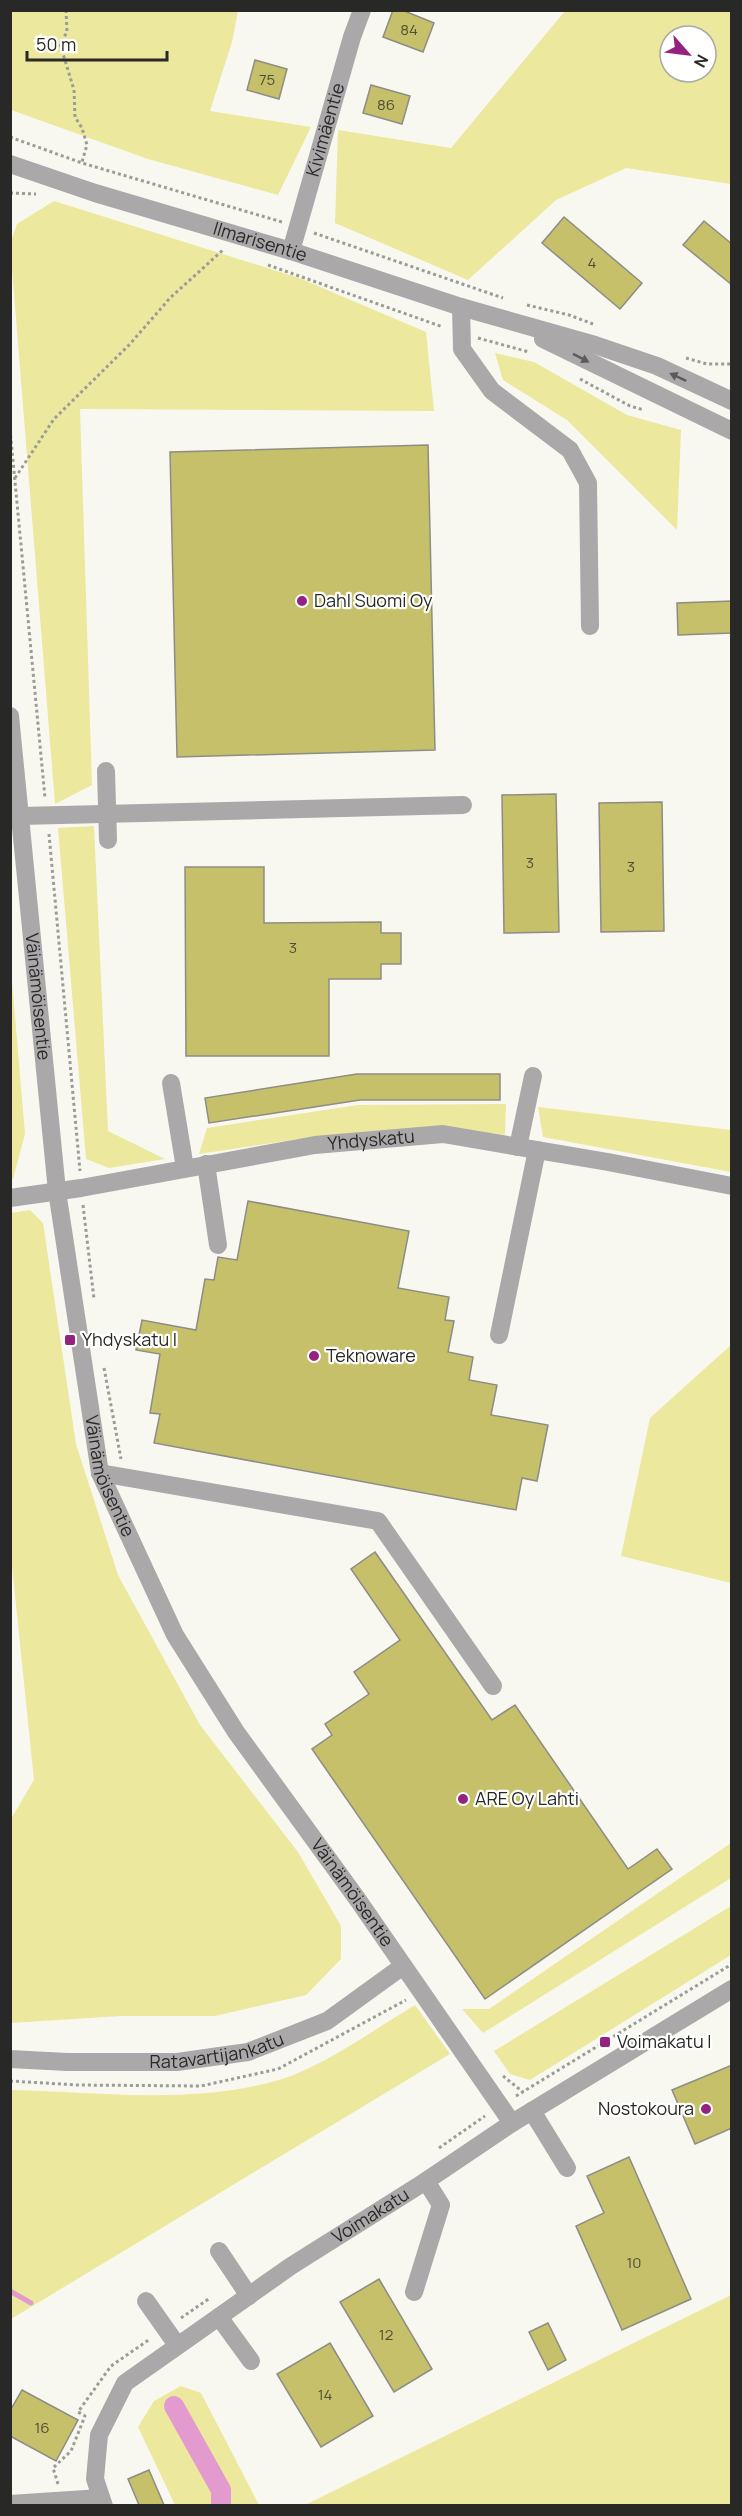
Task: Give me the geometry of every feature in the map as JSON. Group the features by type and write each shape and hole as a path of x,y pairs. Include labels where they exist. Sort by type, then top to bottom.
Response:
{"street":[{"name":"Kivimäentie","path":"291,251 362,10"},
{"name":"Ilmarisentie","path":"10,164 95,193 291,251 461,307 595,345 657,366 732,401"},
{"path":"461,307 462,349 492,391 570,450 588,483 590,626"},
{"name":"Ilmarisentie","path":"510,322 732,431"},
{"name":"Väinämöisentie","path":"10,716 57,1191 100,1473 175,1635 236,1732 513,2123"},
{"path":"106,771 108,840"},
{"path":"20,816 107,812 463,805"},
{"path":"518,1147 532,1076"},
{"path":"171,1083 185,1168"},
{"name":"Yhdyskatu","path":"10,1198 81,1188 315,1145 443,1134 732,1186"},
{"path":"499,1335 537,1150"},
{"path":"206,1164 218,1245"},
{"path":"100,1473 378,1521 493,1686"},
{"name":"Ratavartijankatu","path":"10,2059 67,2062 177,2062 248,2052 327,2020 403,1966"},
{"name":"Voimakatu","path":"102,2502 95,2479 99,2435 125,2383 291,2266 532,2111 732,1989"},
{"path":"532,2111 567,2168"},
{"path":"414,2292 441,2205 426,2181"},
{"path":"219,2251 249,2296"},
{"path":"146,2301 177,2345"},
{"path":"219,2317 251,2361"},
{"path":"10,2504 62,2500 102,2502"}],"path":[{"path":"66,10 67,32 60,44 74,90 75,117 82,128 87,145 82,163"},
{"path":"10,137 82,163 297,227 513,302"},
{"path":"10,193 45,196"},
{"path":"15,478 54,419 130,344 170,298 223,250 217,248"},
{"path":"268,265 461,333 528,351 537,356"},
{"path":"524,304 569,315 601,327"},
{"path":"679,356 707,364 732,364"},
{"path":"576,377 630,406 650,412"},
{"path":"10,429 94,1306"},
{"path":"102,1357 125,1477"},
{"path":"502,2075 523,2092"},
{"path":"62,2500 53,2468 71,2451 80,2429"}],"shaded area":[{"path":"11,10 238,11 232,42 210,111 311,127 278,195 148,159 11,110"},
{"path":"565,11 731,11 731,184 626,168 556,200 468,280 335,223 338,130 451,148"},
{"path":"54,201 299,278 426,332 434,411 80,409 92,785 55,804 10,244 17,224"},
{"path":"495,353 534,362 627,415 681,430 677,530 567,420 503,380"},
{"path":"94,826 108,1131 165,1159 109,1168 86,1159 58,828"},
{"path":"11,969 25,1134 13,1179 11,1179"},
{"path":"506,1104 505,1135 439,1127 312,1137 199,1154 207,1128 358,1105"},
{"path":"538,1107 731,1130 731,1172 543,1137"},
{"path":"30,1210 43,1223 76,1444 118,1575 200,1725 298,1852 341,1926 341,1959 306,1995 215,2016 121,2016 11,2023 11,1819 34,1780 10,1547 10,1213"},
{"path":"731,1345 731,1583 621,1556 650,1418"},
{"path":"731,1843 731,1878 483,2033 462,2009 489,2009"},
{"path":"731,1906 731,1955 530,2080 510,2074 494,2051"},
{"path":"415,2005 450,2054 11,2319 11,2090 179,2095 246,2088 279,2080 313,2066"},
{"path":"731,2295 731,2505 305,2505"},
{"path":"181,2386 201,2393 259,2505 175,2505 138,2427 154,2401"}],"building":[{"path":"393,10 402,10 434,23 423,52 383,37"},
{"path":"255,60 287,69 279,99 247,90"},
{"path":"371,85 410,96 402,124 363,113"},
{"path":"564,217 642,283 620,309 542,243"},
{"path":"704,221 732,244 732,285 683,245"},
{"name":"Dahl Suomi Oy","path":"428,445 435,750 177,757 170,452"},
{"path":"732,601 732,633 678,635 677,603"},
{"path":"556,794 559,932 504,933 502,795"},
{"path":"662,802 664,931 601,932 599,803"},
{"path":"185,867 264,867 264,923 381,922 381,933 401,933 401,964 381,964 381,979 329,979 329,1056 186,1056"},
{"path":"357,1074 500,1074 500,1100 360,1100 209,1123 205,1098"},
{"name":"Teknoware","path":"248,1201 409,1231 398,1288 449,1297 445,1320 454,1321 448,1352 473,1357 469,1380 497,1385 491,1415 548,1425 537,1481 522,1478 516,1510 154,1443 160,1414 150,1413 160,1354 136,1350 142,1320 196,1330 205,1279 214,1280 218,1257 237,1260"},
{"name":"ARE Oy Lahti","path":"375,1552 492,1720 515,1705 628,1869 657,1849 672,1869 485,1999 312,1749 332,1735 325,1724 369,1694 354,1672 400,1640 351,1569"},
{"name":"Nostokoura","path":"732,2065 732,2128 695,2144 672,2090"},
{"path":"629,2157 691,2299 622,2330 576,2226 604,2213 587,2176"},
{"path":"379,2279 432,2369 394,2392 340,2302"},
{"path":"548,2323 566,2360 548,2370 529,2332"},
{"path":"330,2343 373,2416 321,2447 277,2374"},
{"path":"22,2390 78,2420 56,2461 10,2436 10,2411"},
{"path":"149,2470 164,2505 139,2505 128,2479"}],"waterway":[{"path":"10,2291 31,2303"},
{"path":"174,2406 221,2490 221,2506"}],"place":[{"name":"Dahl Suomi Oy","path":"302,601"},
{"name":"Yhdyskatu I","path":"70,1340"},
{"name":"Teknoware","path":"314,1356"},
{"name":"ARE Oy Lahti","path":"463,1799"},
{"name":"Voimakatu I","path":"605,2042"},
{"name":"Nostokoura","path":"706,2109"}]}
